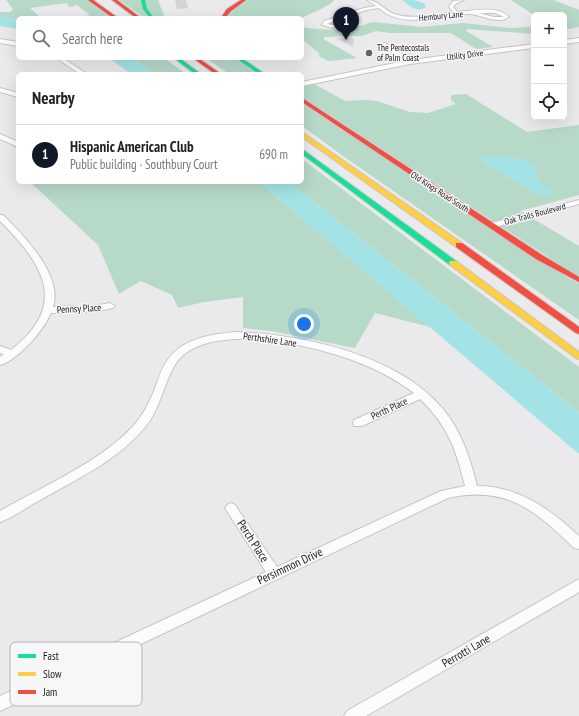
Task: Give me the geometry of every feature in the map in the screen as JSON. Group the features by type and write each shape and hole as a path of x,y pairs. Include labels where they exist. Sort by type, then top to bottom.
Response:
{"main road":[{"path":"90,0 113,16"},
{"path":"97,0 119,16"},
{"path":"114,0 136,16"},
{"path":"143,0 145,9 150,16"},
{"path":"224,16 229,10 244,0"},
{"path":"179,60 195,72"},
{"path":"198,60 215,72"},
{"path":"241,60 259,72"},
{"name":"Old Kings Road South","path":"304,101 491,226 539,257 579,280"},
{"path":"304,135 579,331"},
{"path":"304,152 579,356"}],"street":[{"name":"Hembury Lane","path":"368,0 376,3 384,12 411,18 429,18 456,13 492,11 507,16 496,18 472,13"},
{"path":"448,0 455,2 462,0"},
{"path":"455,2 451,7 456,13"},
{"path":"336,20 361,9 380,7"},
{"path":"0,40 16,44"},
{"path":"567,42 579,40"},
{"path":"385,45 410,62"},
{"name":"Utility Drive","path":"304,84 410,62 531,46"},
{"path":"62,60 81,72"},
{"path":"0,90 16,94"},
{"path":"0,136 16,144"},
{"name":"Oak Trails Boulevard","path":"491,226 579,202"},
{"path":"0,217 27,247 42,270 50,290 50,299 47,310 36,330 12,354 0,362"},
{"name":"Pennsy Place","path":"47,310 93,309 110,306"},
{"name":"Perthshire Lane","path":"0,517 93,465 120,445 134,432 148,414 157,396 166,370 174,358 185,349 204,340 230,335 248,335 334,350 376,365 396,376 421,394 438,410 453,433 462,454 472,490"},
{"path":"0,349 12,354"},
{"name":"Perth Place","path":"358,423 421,394"},
{"name":"Persimmon Drive","path":"131,642 450,492 472,490 501,493 528,502 550,518 579,544"},
{"name":"Perch Place","path":"231,508 274,574"},
{"name":"Perrotti Lane","path":"352,716 579,586"},
{"name":"Persimmon Drive","path":"0,704 10,699"}],"green space":[{"path":"6,0 87,0 108,16 84,16 90,15 77,5 69,7 67,3 30,8 39,16 16,16 16,19 0,17 0,12 10,12 13,9"},
{"path":"119,0 141,0 149,16 142,16"},
{"path":"145,0 158,0 164,16 153,16"},
{"path":"248,0 334,0 321,9 304,17 229,16 235,9"},
{"path":"511,0 553,0 579,10 579,27 567,29 567,12 531,13"},
{"path":"373,22 422,27 463,23 510,28 531,27 531,34 467,29 466,31 493,47 476,49 451,33 390,33 376,31 362,36 325,37 323,39 357,58 329,61 318,56 320,54 304,41 304,27 341,30 354,28"},
{"path":"136,60 167,60 183,72 151,72"},
{"path":"209,60 237,60 254,72 226,72"},
{"path":"309,81 345,101 377,101 410,112 428,113 456,104 451,100 451,95 466,94 527,132 579,125 579,195 520,211 579,246 579,277 304,98 304,82","holes":["485,157 519,159 532,164 537,168 535,173 541,183 548,188 535,192 483,162"]},
{"path":"304,104 563,275 579,284 579,320 304,127"},
{"path":"304,161 579,367 579,412 292,184 304,184"},
{"path":"32,184 261,184 430,327 375,313 355,348 271,331 243,328 243,297 204,302 178,308 172,295 141,281 119,294 98,245"}],"water":[{"path":"402,0 413,0 420,2 426,7 419,10"},
{"path":"0,17 16,19 16,29 0,26"},
{"path":"112,60 136,60 151,72 128,72"},
{"path":"482,157 512,158 527,161 537,168 535,173 539,180 555,193 548,196 540,195 483,162 481,159"},
{"path":"261,184 292,184 579,412 579,454"}],"building":[{"path":"175,0 186,0 188,8 177,9"},
{"path":"335,38 354,38 353,47"}],"traffic: fast":[{"path":"143,0 145,9 150,16"},
{"path":"179,60 195,72"},
{"path":"241,60 259,72"},
{"path":"304,152 453,263"}],"traffic: slow":[{"path":"304,135 459,245"},
{"path":"453,263 579,356"}],"traffic: jam":[{"path":"90,0 113,16"},
{"path":"114,0 136,16"},
{"path":"224,16 229,10 244,0"},
{"path":"198,60 215,72"},
{"path":"304,101 539,257 579,280"},
{"path":"459,245 579,331"}],"place":[{"name":"Hispanic American Club","path":"346,40"},
{"name":"The Pentecostals of Palm Coast","path":"369,53"}]}
